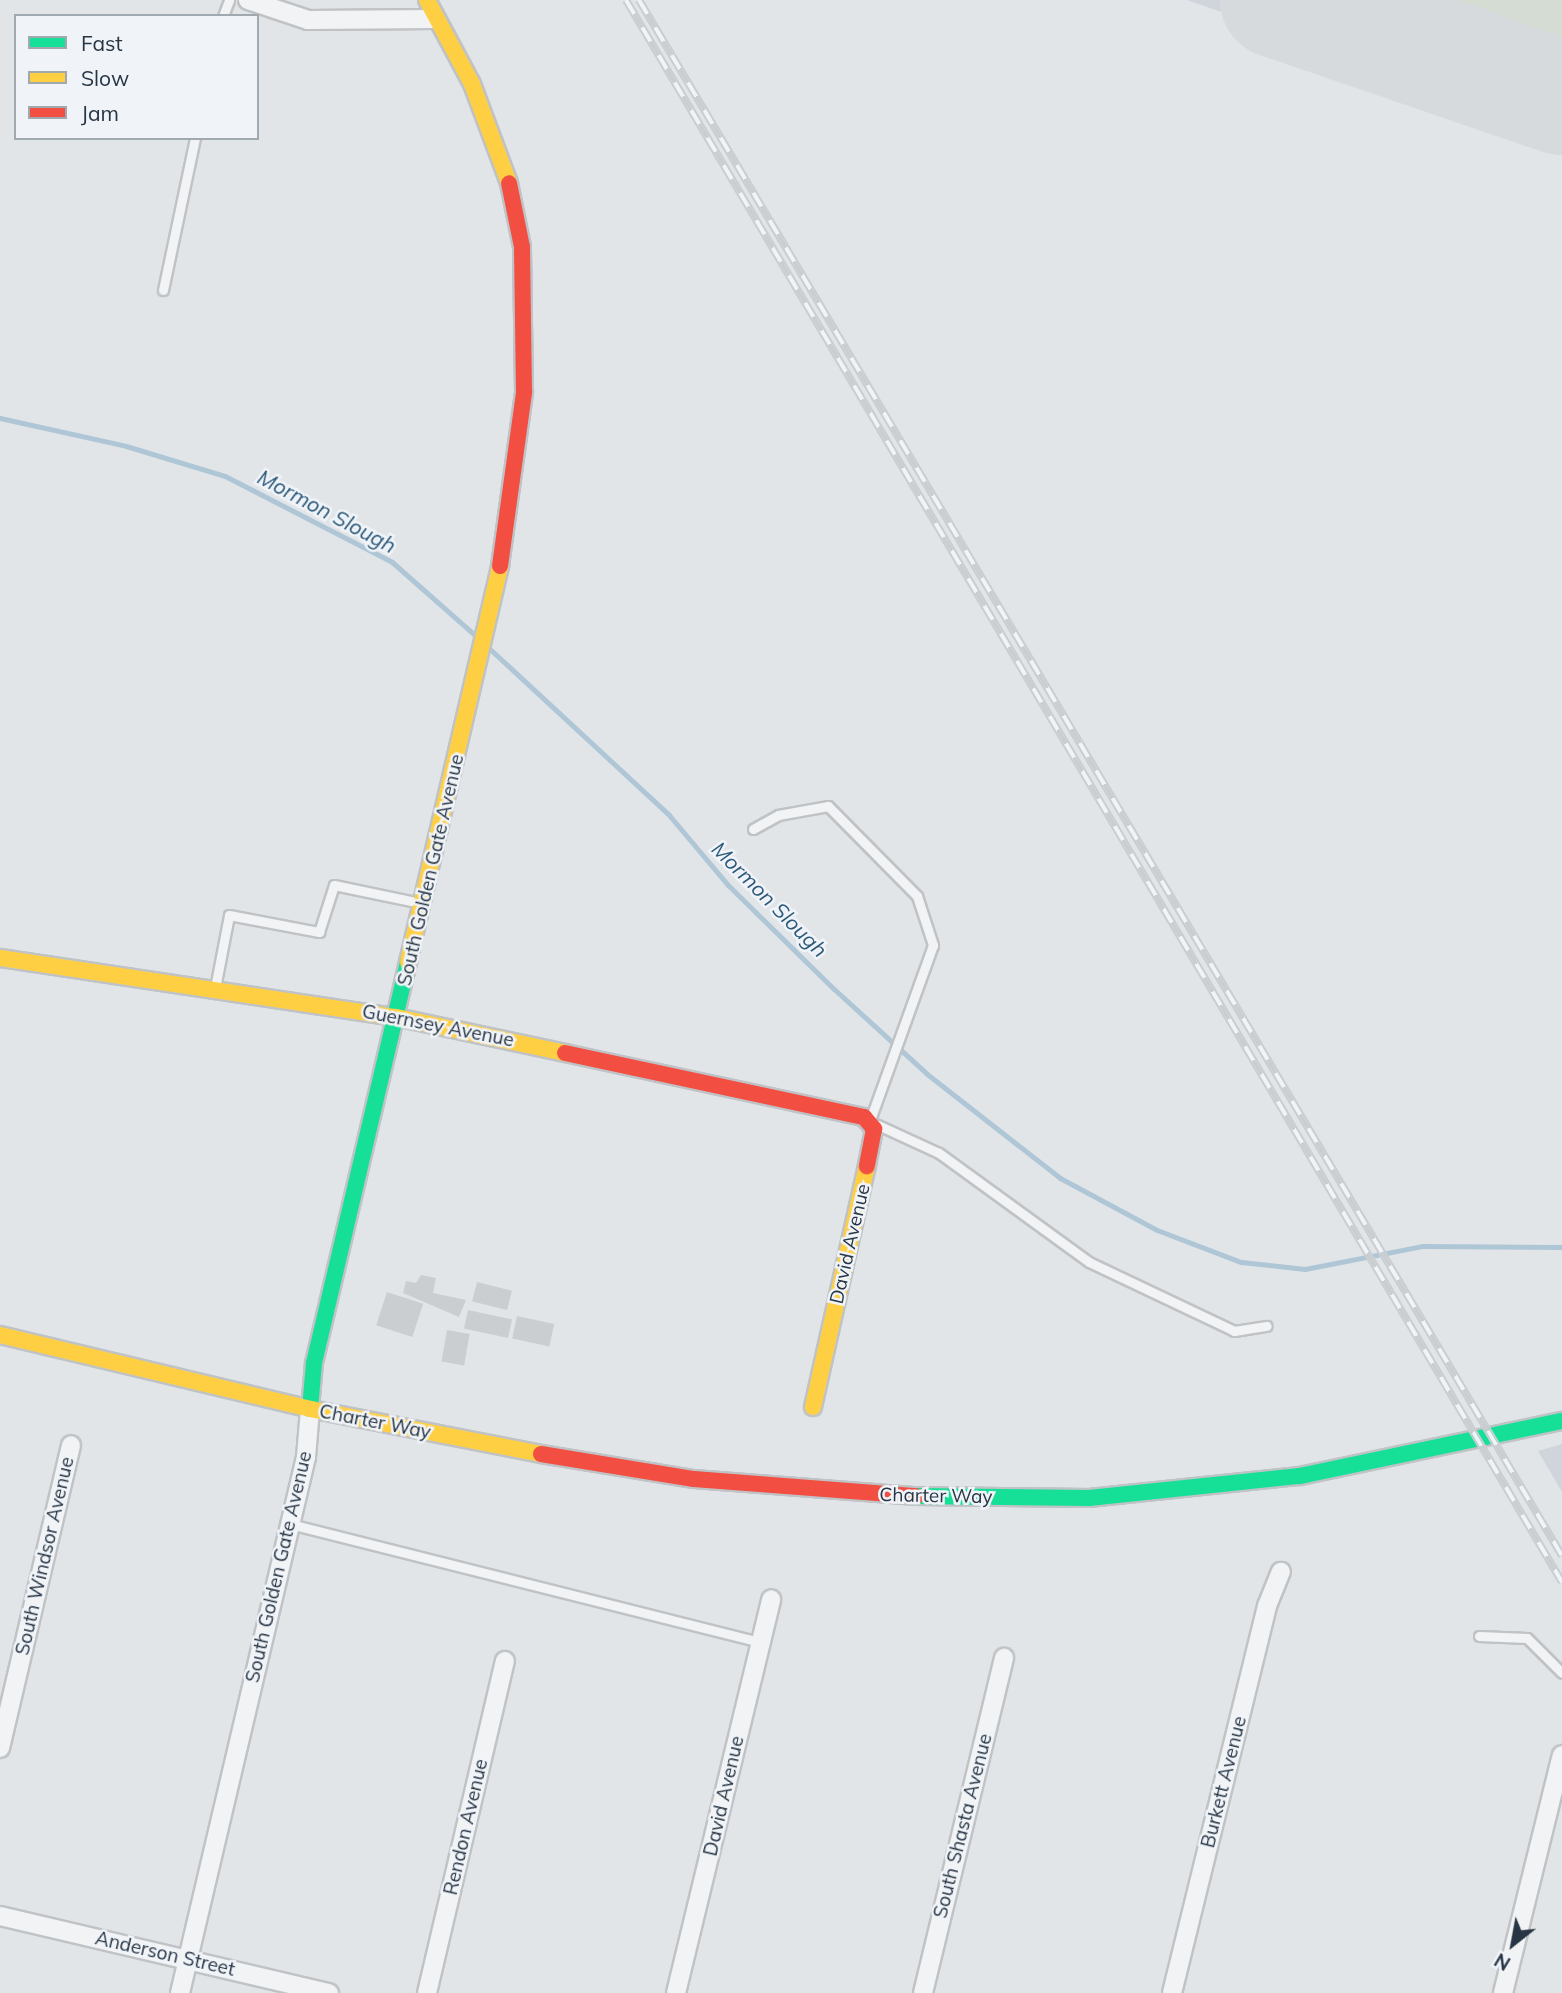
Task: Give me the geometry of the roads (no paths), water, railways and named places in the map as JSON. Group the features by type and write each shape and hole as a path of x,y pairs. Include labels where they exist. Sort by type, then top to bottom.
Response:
{"street":[{"path":"248,0 308,20 435,19"},
{"name":"South Golden Gate Avenue","path":"180,1993 290,1524 310,1409 314,1363 424,904 498,579 526,369 522,247 488,120 426,0"},
{"name":"Guernsey Avenue","path":"0,958 396,1017 833,1108 870,1122"},
{"name":"David Avenue","path":"813,1407 873,1142 870,1122"},
{"name":"Charter Way","path":"0,1335 310,1409 694,1479 842,1494 1090,1498 1300,1476 1562,1421"},
{"name":"South Windsor Avenue","path":"0,1748 71,1445"},
{"name":"Burkett Avenue","path":"1172,1993 1267,1606 1282,1572"},
{"name":"David Avenue","path":"677,1993 771,1599"},
{"name":"South Shasta Avenue","path":"923,1993 1004,1658"},
{"name":"Rendon Avenue","path":"427,1993 505,1661"},
{"path":"1503,1993 1562,1755"},
{"name":"Anderson Street","path":"0,1916 329,1993"}],"lane":[{"path":"163,290 195,140"},
{"path":"753,829 778,815 828,806 917,896 933,945 870,1122 939,1153 1088,1262 1234,1331 1267,1326"},
{"path":"214,990 229,915 319,932 334,885 424,904"},
{"path":"290,1524 761,1642"},
{"path":"1479,1636 1527,1638 1562,1673"}],"waterway":[{"name":"Mormon Slough","path":"0,418 126,446 225,476 392,562 476,636"},
{"name":"Mormon Slough","path":"491,650 669,815 728,885 834,989 927,1074 1060,1178 1157,1230 1241,1262 1305,1269 1422,1246 1562,1247"}],"railway":[{"path":"626,0 1562,1582"},
{"path":"639,0 1562,1556"}]}
